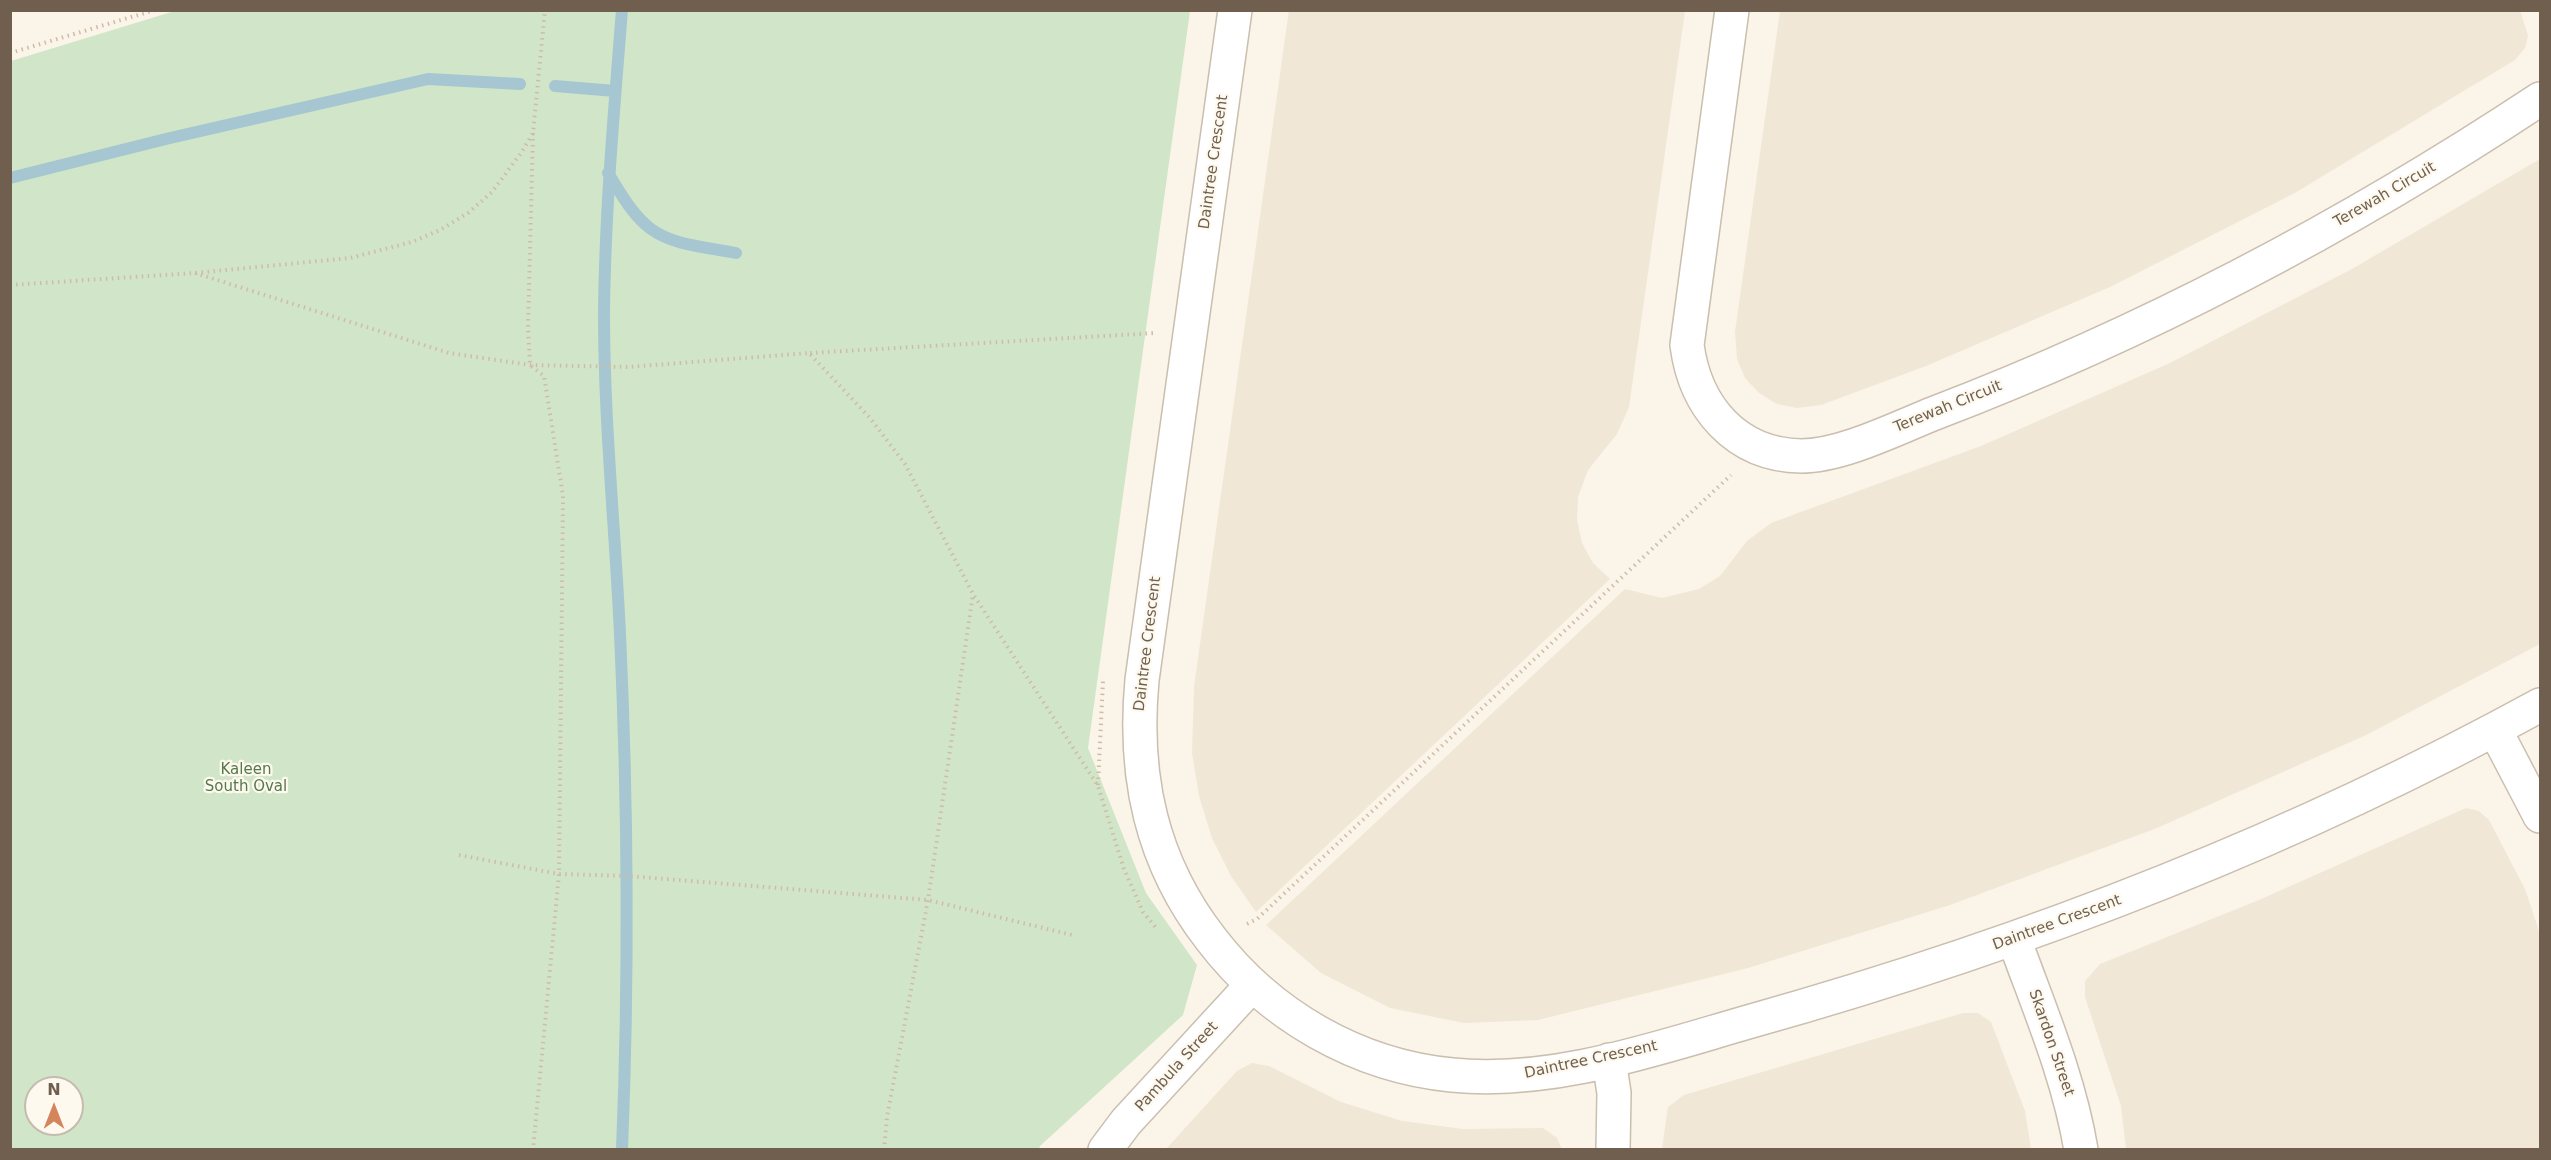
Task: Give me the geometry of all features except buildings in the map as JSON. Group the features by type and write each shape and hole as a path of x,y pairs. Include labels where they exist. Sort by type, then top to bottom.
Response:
{"street":[{"name":"Daintree Crescent","path":"1235,10 1142,680 1138,717 1139,754 1146,801 1166,864 1182,897 1217,948 1252,985 1281,1009 1320,1034 1379,1060 1451,1075 1488,1077 1525,1075 1609,1060 1821,1002 2014,939 2112,903 2285,831 2495,730 2541,705"},
{"name":"Terewah Circuit","path":"1732,10 1687,345 1693,374 1704,400 1729,430 1745,441 1782,454 1802,456 1840,449 2064,360 2174,309 2282,254 2387,195 2541,99"},
{"path":"2495,730 2541,816"},
{"name":"Skardon Street","path":"2014,939 2066,1086 2075,1118 2080,1149"},
{"name":"Pambula Street","path":"1105,1149 1126,1122 1252,985"},
{"path":"1609,1060 1614,1093 1612,1149"}],"path":[{"path":"10,53 155,10"},
{"path":"533,1149 559,874 563,496 544,376 530,365 528,328 533,133 545,10"},
{"path":"10,285 195,273 350,258 412,242 440,230 476,206 492,192 522,153 533,133"},
{"path":"195,273 449,353 530,365 628,367 809,353 1151,333 1189,339"},
{"path":"809,353 870,418 905,465 973,594 1098,786 1128,879 1143,912 1163,936"},
{"path":"1217,948 1235,930 1257,919 1760,447"},
{"path":"884,1149 887,1117 928,900 973,594"},
{"path":"459,855 559,874 628,876 928,900 1072,935"}],"shaded area":[{"path":"1289,10 1685,11 1629,407 1617,434 1588,470 1578,497 1577,520 1582,543 1593,563 1610,579 1256,912 1231,876 1212,838 1199,796 1192,753 1194,687"},
{"path":"2520,10 2528,36 2525,48 2515,60 2293,194 2110,287 1926,366 1821,405 1797,408 1777,404 1759,393 1745,378 1737,359 1735,332 1780,11"},
{"path":"2540,159 2540,644 2366,735 2157,828 1950,905 1748,968 1538,1020 1464,1023 1390,1008 1321,973 1266,925 1625,589 1662,598 1699,589 1720,576 1747,541 1771,523 1981,446 2170,363 2352,269"},
{"path":"2466,808 2479,811 2489,820 2525,889 2540,934 2539,1149 2126,1149 2121,1106 2085,997 2085,981 2100,964 2259,900"},
{"path":"1963,1013 1978,1013 1991,1022 2025,1111 2031,1149 1662,1149 1668,1107 1684,1095"},
{"path":"1252,1063 1269,1066 1341,1102 1402,1121 1463,1129 1543,1128 1557,1138 1562,1149 1166,1149 1237,1071"}],"green space":[{"name":"Kaleen South Oval","path":"178,10 1190,11 1088,748 1146,893 1197,965 1183,1015 1039,1149 11,1149 11,61"}],"waterway":[{"path":"622,10 608,200 604,314 625,763 627,956 622,1150"},
{"path":"10,178 170,138 428,79 520,84"},
{"path":"555,86 615,91"},
{"path":"608,173 632,210 660,235 692,245 736,253"}]}
